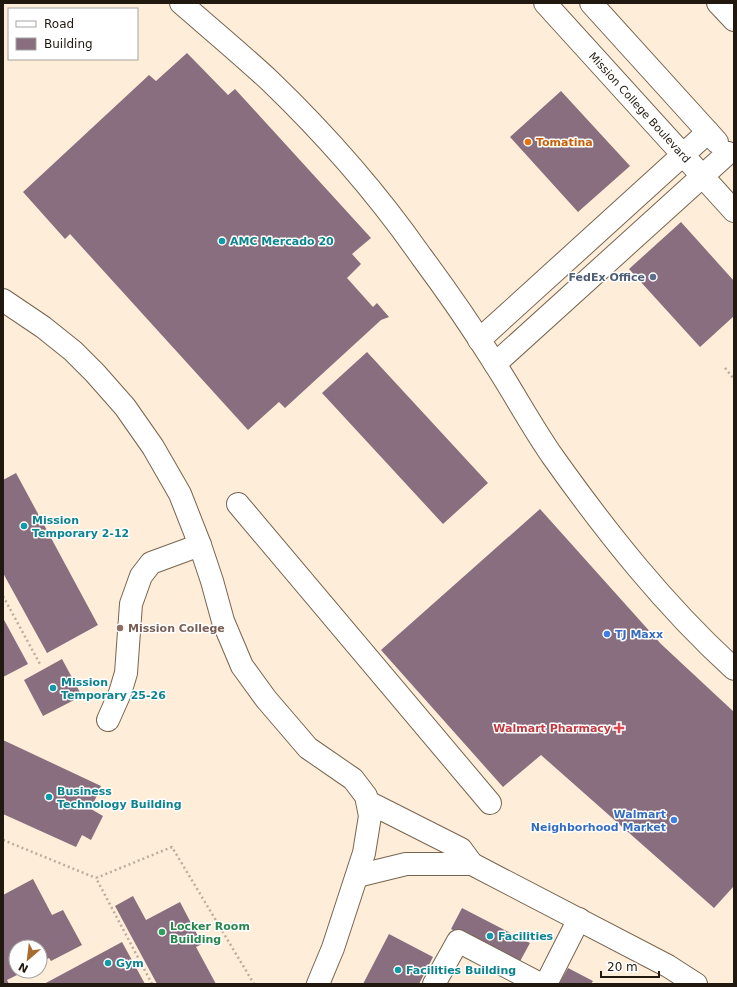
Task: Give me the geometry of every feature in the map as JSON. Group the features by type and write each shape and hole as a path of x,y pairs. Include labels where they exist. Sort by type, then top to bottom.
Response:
{"main road":[{"path":"181,3 269,81 307,119 352,168 420,254 496,364 552,455 616,541 671,606 734,669"},
{"name":"Mission College Boulevard","path":"545,3 734,211"},
{"path":"496,364 702,176 731,157 591,3"},
{"path":"718,3 734,20"},
{"path":"479,340 708,132"},
{"path":"3,300 43,327 73,351 125,407 152,447 180,494 200,545 223,621 242,666 266,699 308,748 353,778 366,796 370,816 364,853 333,948 318,984"},
{"path":"238,504 490,803"},
{"path":"108,720 120,693 126,673 131,604 141,576 151,563 200,545"},
{"path":"368,802 461,849 472,864 668,966 696,984"},
{"path":"357,876 406,864 472,864"},
{"path":"546,984 579,919"},
{"path":"434,984 458,941 540,984"}],"path":[{"path":"725,368 734,379"},
{"path":"3,596 41,666"},
{"path":"3,840 96,878 152,984"},
{"path":"96,878 172,846 254,984"}],"building":[{"name":"AMC Mercado 20","path":"187,53 228,95 235,89 371,238 352,254 361,264 347,278 373,307 377,303 389,317 381,320 285,408 279,402 248,430 70,234 65,239 23,192 149,75 156,81"},
{"path":"561,91 630,166 578,212 510,137"},
{"path":"681,222 734,281 734,316 700,347 629,269"},
{"path":"367,352 488,483 443,524 322,393"},
{"name":"Mission Temporary 2-12","path":"16,473 98,625 47,653 3,573 3,480"},
{"path":"540,509 661,644 734,712 734,886 714,908 541,755 503,787 381,650"},
{"path":"3,618 28,664 3,677"},
{"name":"Mission Temporary 25-26","path":"62,659 82,696 43,716 24,680"},
{"name":"Business Technology Building","path":"3,740 101,786 91,809 103,816 91,840 82,835 76,847 3,814"},
{"path":"33,879 52,915 63,910 82,945 51,961 48,959 48,939 8,939 9,979 7,980 9,984 3,984 3,895"},
{"name":"Locker Room Building","path":"133,896 146,920 180,902 202,944 196,947 216,984 157,984 115,906"},
{"name":"Facilities","path":"462,908 530,943 518,965 451,929"},
{"name":"Facilities Building","path":"389,934 433,957 419,984 363,984"},
{"name":"Gym","path":"122,942 145,984 44,984"},
{"path":"568,968 593,981 591,984 559,984"}],"place":[{"name":"Tomatina","path":"528,142"},
{"name":"AMC Mercado 20","path":"222,241"},
{"name":"FedEx Office","path":"653,277"},
{"name":"Mission Temporary 2-12","path":"24,526"},
{"name":"Mission College","path":"120,628"},
{"name":"TJ Maxx","path":"607,634"},
{"name":"Mission Temporary 25-26","path":"53,688"},
{"name":"Walmart Pharmacy","path":"619,728"},
{"name":"Business Technology Building","path":"49,797"},
{"name":"Walmart Neighborhood Market","path":"674,820"},
{"name":"Locker Room Building","path":"162,932"},
{"name":"Facilities","path":"490,936"},
{"name":"Gym","path":"108,963"},
{"name":"Facilities Building","path":"398,970"}]}
